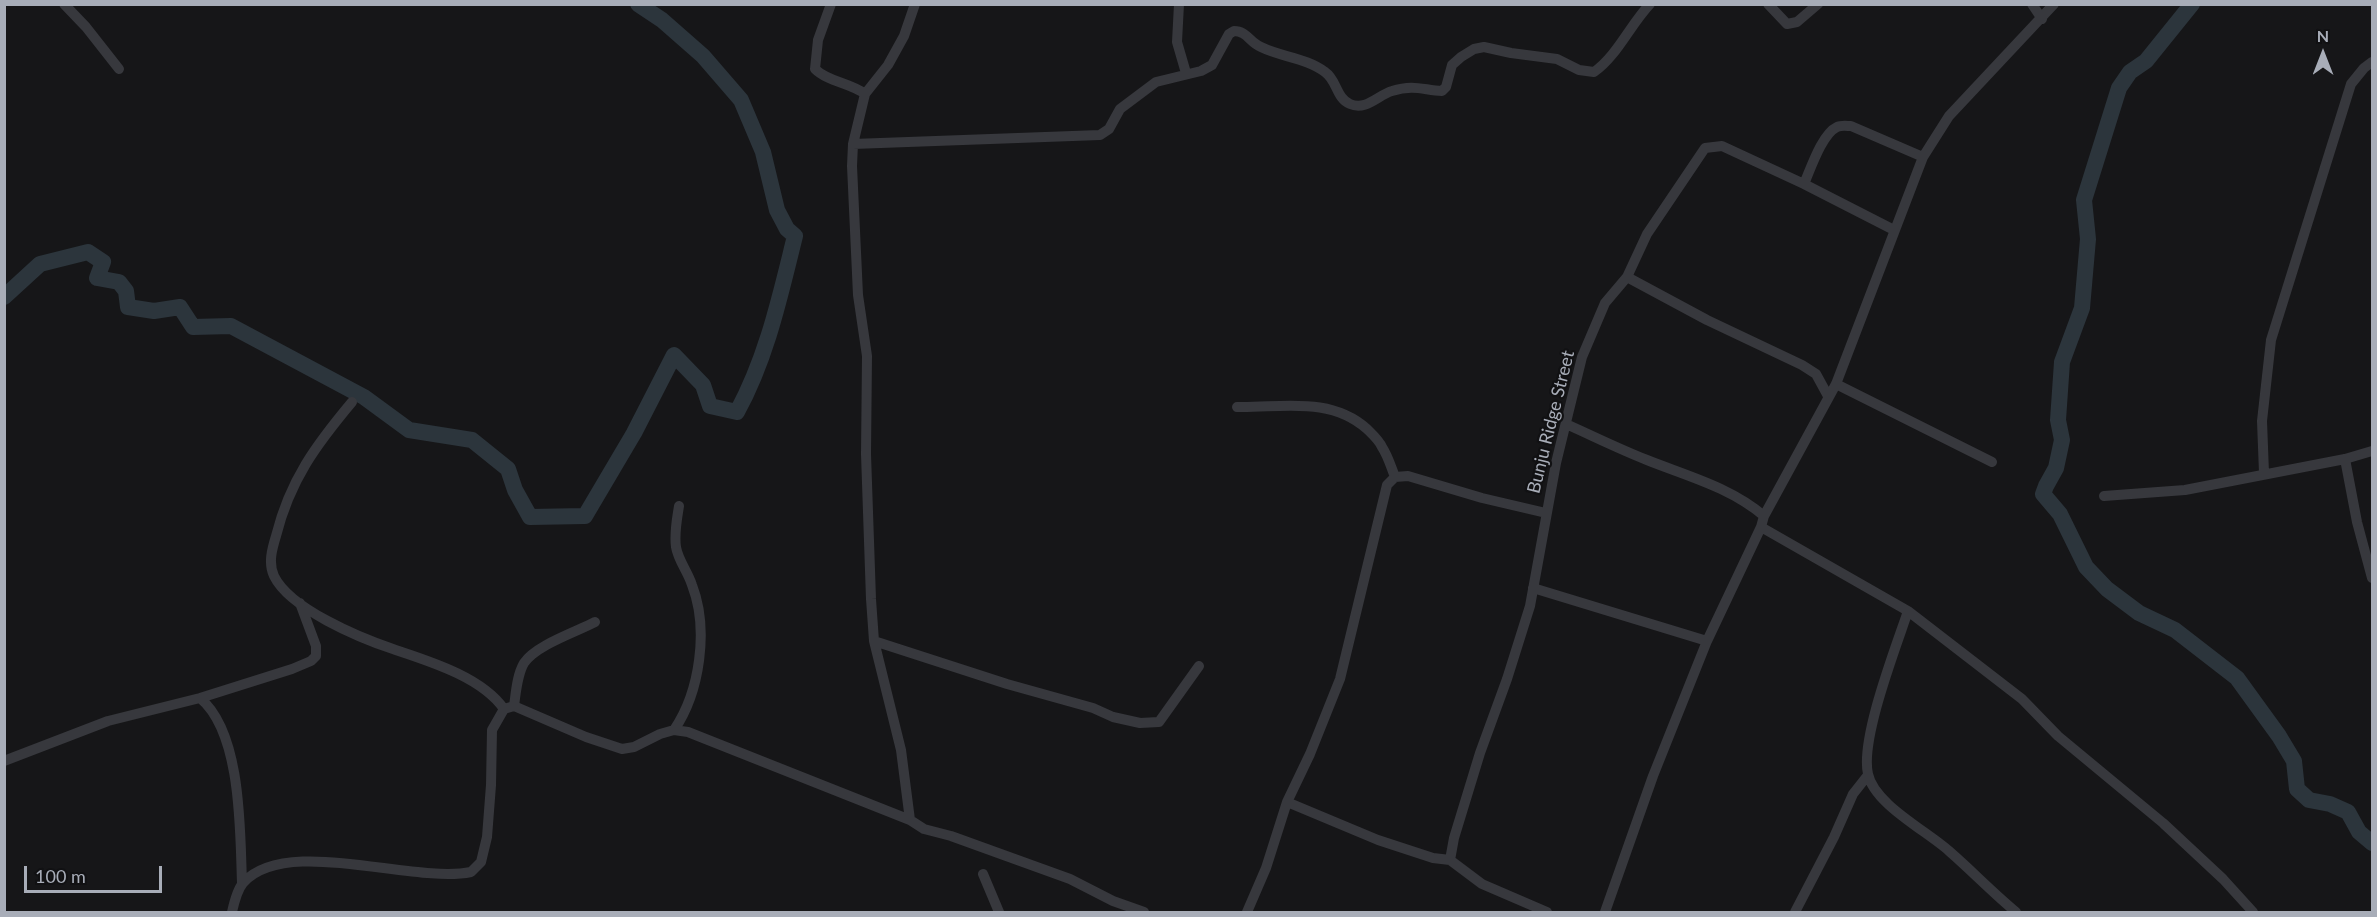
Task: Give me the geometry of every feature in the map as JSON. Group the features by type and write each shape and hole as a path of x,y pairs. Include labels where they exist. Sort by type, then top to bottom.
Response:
{"street":[{"path":"64,4 86,27 119,69"},
{"path":"831,4 818,40 815,69 821,74 866,94"},
{"path":"910,820 900,750 874,641 870,599 866,471 867,356 858,295 853,144 866,94 888,65 904,36 915,4"},
{"path":"1179,4 1177,42 1186,73"},
{"path":"853,144 1100,135 1109,129 1120,109 1156,82 1201,71 1212,65 1229,34 1234,31 1244,33 1258,46 1316,65 1328,74 1343,99 1348,104 1357,106 1366,105 1380,95 1405,87 1419,86 1442,91 1446,87 1452,65 1474,49 1484,47 1557,59 1580,70 1594,72 1604,65 1636,18 1650,4"},
{"path":"1768,4 1787,24 1797,22 1818,4"},
{"path":"2032,4 2042,19"},
{"path":"1605,912 1653,776 1707,641 1762,522 1836,384 1923,157 1949,116 2054,4"},
{"path":"2264,473 2262,421 2271,340 2351,84 2364,68 2373,62"},
{"path":"1804,184 1821,145 1839,126 1851,126 1923,157"},
{"name":"Bunju Ridge Street","path":"1450,860 1454,838 1480,753 1519,642 1533,588 1559,446 1582,357 1605,303 1627,277 1647,234 1705,148 1722,146 1804,184 1894,230"},
{"path":"1627,277 1707,320 1802,365 1816,374 1828,396"},
{"path":"1836,384 1992,462"},
{"path":"352,402 316,445 298,474 283,509 275,538 271,562 274,576 285,592 300,603 338,627 391,649 419,657 486,689 509,707 586,737 622,749 634,747 674,730 688,732 910,820 924,829 991,850 1070,879 1113,901 1144,912"},
{"path":"1237,407 1316,406 1329,408 1350,417 1361,424 1382,446 1395,477"},
{"path":"1566,424 1738,496 1762,522 1908,611 2022,699 2058,736 2163,823 2223,879 2253,912"},
{"path":"2104,496 2185,490 2345,459 2373,451"},
{"path":"2345,459 2357,522 2373,578"},
{"path":"1247,912 1266,868 1287,802 1310,754 1340,679 1387,485 1395,477 1408,476 1482,498 1546,513"},
{"path":"674,730 682,718 694,685 700,633 693,585 676,547 675,530 679,506"},
{"path":"1533,588 1707,641"},
{"path":"4,761 108,721 200,698 292,669 310,661 316,656 316,646 300,603"},
{"path":"1908,611 1872,730 1866,760 1868,775 1874,789 1893,807 1949,851 1975,878 2016,912"},
{"path":"242,884 259,871 282,863 349,864 435,874 471,872 481,862 487,837 492,730 509,707 524,663 546,646 595,622"},
{"path":"874,641 1007,684 1093,708 1113,717 1140,723 1159,722 1199,666"},
{"path":"200,698 210,706 218,719 231,757 237,794 242,884 232,912"},
{"path":"1795,912 1834,837 1853,794 1868,775"},
{"path":"1287,802 1378,840 1433,858 1450,860 1482,885 1547,912"},
{"path":"983,874 999,912"}],"waterway":[{"path":"4,297 40,264 88,252 103,262 97,278 119,282 126,291 128,307 154,311 180,307 193,327 231,326 364,397 409,430 472,440 508,469 515,490 530,517 585,516 634,433 674,355 703,385 710,406 737,412 765,348 795,236 787,229 777,210 763,152 741,100 703,56 662,20 638,4"},
{"path":"2192,4 2146,61 2130,72 2119,88 2084,200 2088,239 2082,308 2062,362 2058,420 2062,440 2056,468 2043,494 2060,514 2086,567 2107,589 2139,613 2175,630 2237,678 2294,761 2297,789 2309,800 2330,804 2348,812 2359,832 2372,843"}]}
